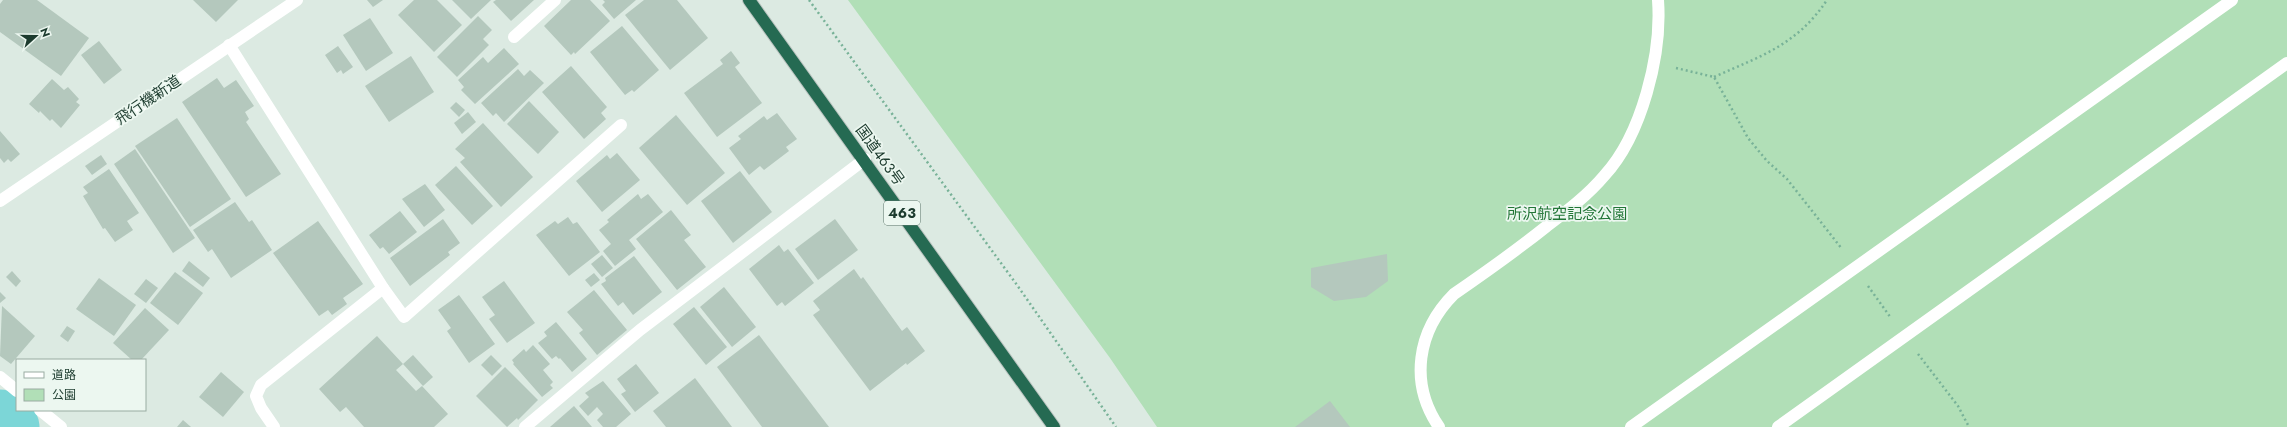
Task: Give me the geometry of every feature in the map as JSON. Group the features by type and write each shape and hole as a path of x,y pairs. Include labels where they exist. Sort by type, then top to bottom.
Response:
{"highway":[{"name":"国道463号","path":"749,0 1054,427"}],"street":[{"name":"飛行機新道","path":"0,201 297,0"},
{"path":"514,37 555,0"},
{"path":"1439,427 1424,398 1420,376 1421,356 1426,338 1440,308 1454,294 1570,208 1605,176 1625,145 1641,108 1656,62 1660,16 1658,0"},
{"path":"1631,427 2232,0"},
{"path":"229,45 383,288 404,317 621,125"},
{"path":"1778,427 2287,63"},
{"path":"525,427 640,330 864,159"},
{"path":"274,427 261,408 256,396 261,385 383,288"},
{"path":"0,377 16,390"},
{"path":"41,411 61,427"}],"path":[{"path":"809,0 1013,279 1116,427"},
{"path":"1656,62 1714,77 1775,50 1792,39 1819,12 1827,0"},
{"path":"1714,77 1748,138 1767,161 1787,179 1844,251 1854,268 1958,406 1969,427"}],"green space":[{"name":"所沢航空記念公園","path":"848,0 2287,0 2287,427 1157,427 1110,358"}],"building":[{"path":"3,0 37,0 89,38 61,76 0,32 0,4"},
{"path":"193,0 238,0 216,22"},
{"path":"367,0 383,0 373,7"},
{"path":"414,0 437,0 462,25 434,52 398,15"},
{"path":"452,0 491,0 471,19"},
{"path":"496,0 534,0 511,21 493,2"},
{"path":"571,0 590,0 610,21 575,54 574,52 571,55 544,26"},
{"path":"603,0 636,0 614,19 602,5 605,2"},
{"path":"644,0 677,0 708,38 670,70 625,15"},
{"path":"478,16 492,30 483,39 489,45 457,77 437,57"},
{"path":"370,18 393,53 366,71 343,35"},
{"path":"622,26 659,70 634,92 632,90 625,95 590,52"},
{"path":"99,41 122,70 104,84 81,55"},
{"path":"338,46 353,67 343,74 341,70 337,73 325,55"},
{"path":"504,48 519,64 475,104 461,90 464,87 458,80 483,57 488,63"},
{"path":"731,51 740,63 735,67 762,103 717,137 684,93 723,64 720,60"},
{"path":"411,56 434,92 389,122 365,86"},
{"path":"571,66 607,107 601,113 606,119 584,139 542,92"},
{"path":"518,69 524,76 530,70 544,83 504,122 496,113 493,116 481,103"},
{"path":"217,78 224,88 236,80 254,106 245,112 249,119 246,122 281,174 246,197 182,102"},
{"path":"52,79 64,90 68,87 79,99 76,102 80,105 61,128 52,119 50,121 40,111 39,113 29,104"},
{"path":"529,101 559,132 538,154 507,124"},
{"path":"456,102 465,110 459,117 450,108"},
{"path":"468,112 476,122 462,134 454,123"},
{"path":"777,113 797,139 786,147 789,151 764,170 760,166 749,175 729,148 741,139 738,136 764,116 767,120"},
{"path":"676,115 725,173 687,205 639,148"},
{"path":"177,118 231,199 190,227 135,146"},
{"path":"483,123 533,177 501,207 460,162 465,158 455,149"},
{"path":"0,131 20,154 11,162 8,159 4,163 0,158"},
{"path":"135,149 195,238 173,253 114,164"},
{"path":"617,153 640,180 602,212 576,181 607,155 610,159"},
{"path":"101,155 107,164 92,175 85,166"},
{"path":"456,166 493,206 472,225 435,185"},
{"path":"109,169 139,213 127,221 133,230 115,242 105,228 103,229 83,196 88,193 83,187"},
{"path":"740,171 772,212 733,243 701,201"},
{"path":"425,184 445,210 424,227 402,199"},
{"path":"638,194 641,199 648,194 663,212 629,240 636,249 615,266 603,251 611,244 599,230 609,222 607,220"},
{"path":"235,202 249,222 252,220 272,250 231,278 212,249 208,252 193,230"},
{"path":"671,210 691,235 684,240 706,267 677,290 636,239"},
{"path":"400,211 417,232 389,254 383,247 380,249 369,235"},
{"path":"568,217 573,224 577,222 600,252 569,276 536,235 555,221 558,224"},
{"path":"443,219 460,243 448,252 450,255 410,286 390,258"},
{"path":"835,219 858,250 818,280 795,249"},
{"path":"318,221 363,284 343,298 347,304 332,315 328,310 319,316 273,253"},
{"path":"779,245 784,252 788,249 814,283 785,306 782,302 777,306 749,269"},
{"path":"1387,254 1388,281 1366,297 1334,301 1311,287 1311,268"},
{"path":"602,255 613,268 602,277 591,264"},
{"path":"634,256 662,292 633,315 623,302 618,306 601,284 606,281 605,278"},
{"path":"189,261 210,278 203,287 182,271"},
{"path":"854,269 861,279 863,277 902,331 907,327 925,351 907,365 906,363 870,391 813,315 820,310 813,301"},
{"path":"12,271 21,281 16,287 6,277"},
{"path":"175,272 203,293 178,325 150,303"},
{"path":"594,273 600,280 591,287 585,280"},
{"path":"99,278 136,305 114,336 76,309"},
{"path":"146,279 158,288 146,303 134,294"},
{"path":"504,281 535,323 507,343 489,319 495,315 482,297"},
{"path":"724,287 756,327 732,347 700,307"},
{"path":"594,290 627,330 597,355 579,333 583,330 567,312"},
{"path":"0,292 6,298 0,303"},
{"path":"459,295 495,344 469,363 447,331 451,328 438,310"},
{"path":"2,306 35,336 11,364 0,356"},
{"path":"694,307 727,347 706,365 673,324"},
{"path":"145,308 169,330 142,359 131,359 113,343"},
{"path":"556,322 587,359 572,372 560,358 559,359 556,356 552,359 538,343 547,336 544,332"},
{"path":"67,326 75,331 68,342 60,336"},
{"path":"759,335 829,427 762,427 717,367"},
{"path":"377,336 403,364 396,370 416,391 422,386 448,414 434,427 364,427 346,407 340,412 319,389"},
{"path":"533,345 550,364 543,370 553,382 550,385 553,388 542,397 513,364 514,363 512,360 524,349 526,352"},
{"path":"413,355 433,377 423,386 403,364"},
{"path":"491,355 502,366 492,376 481,365"},
{"path":"636,364 659,393 635,412 621,394 626,391 617,379"},
{"path":"505,367 538,400 518,420 517,418 507,427 476,396"},
{"path":"221,372 244,392 223,417 199,397"},
{"path":"695,378 732,427 666,427 653,411"},
{"path":"603,381 631,414 616,427 603,427 597,420 603,414 597,407 588,416 579,406 589,397 585,393"},
{"path":"1330,401 1350,427 1295,427"},
{"path":"574,406 592,427 550,427"},
{"path":"183,420 191,427 177,427"}],"waterway":[{"path":"0,418 11,427"}]}
